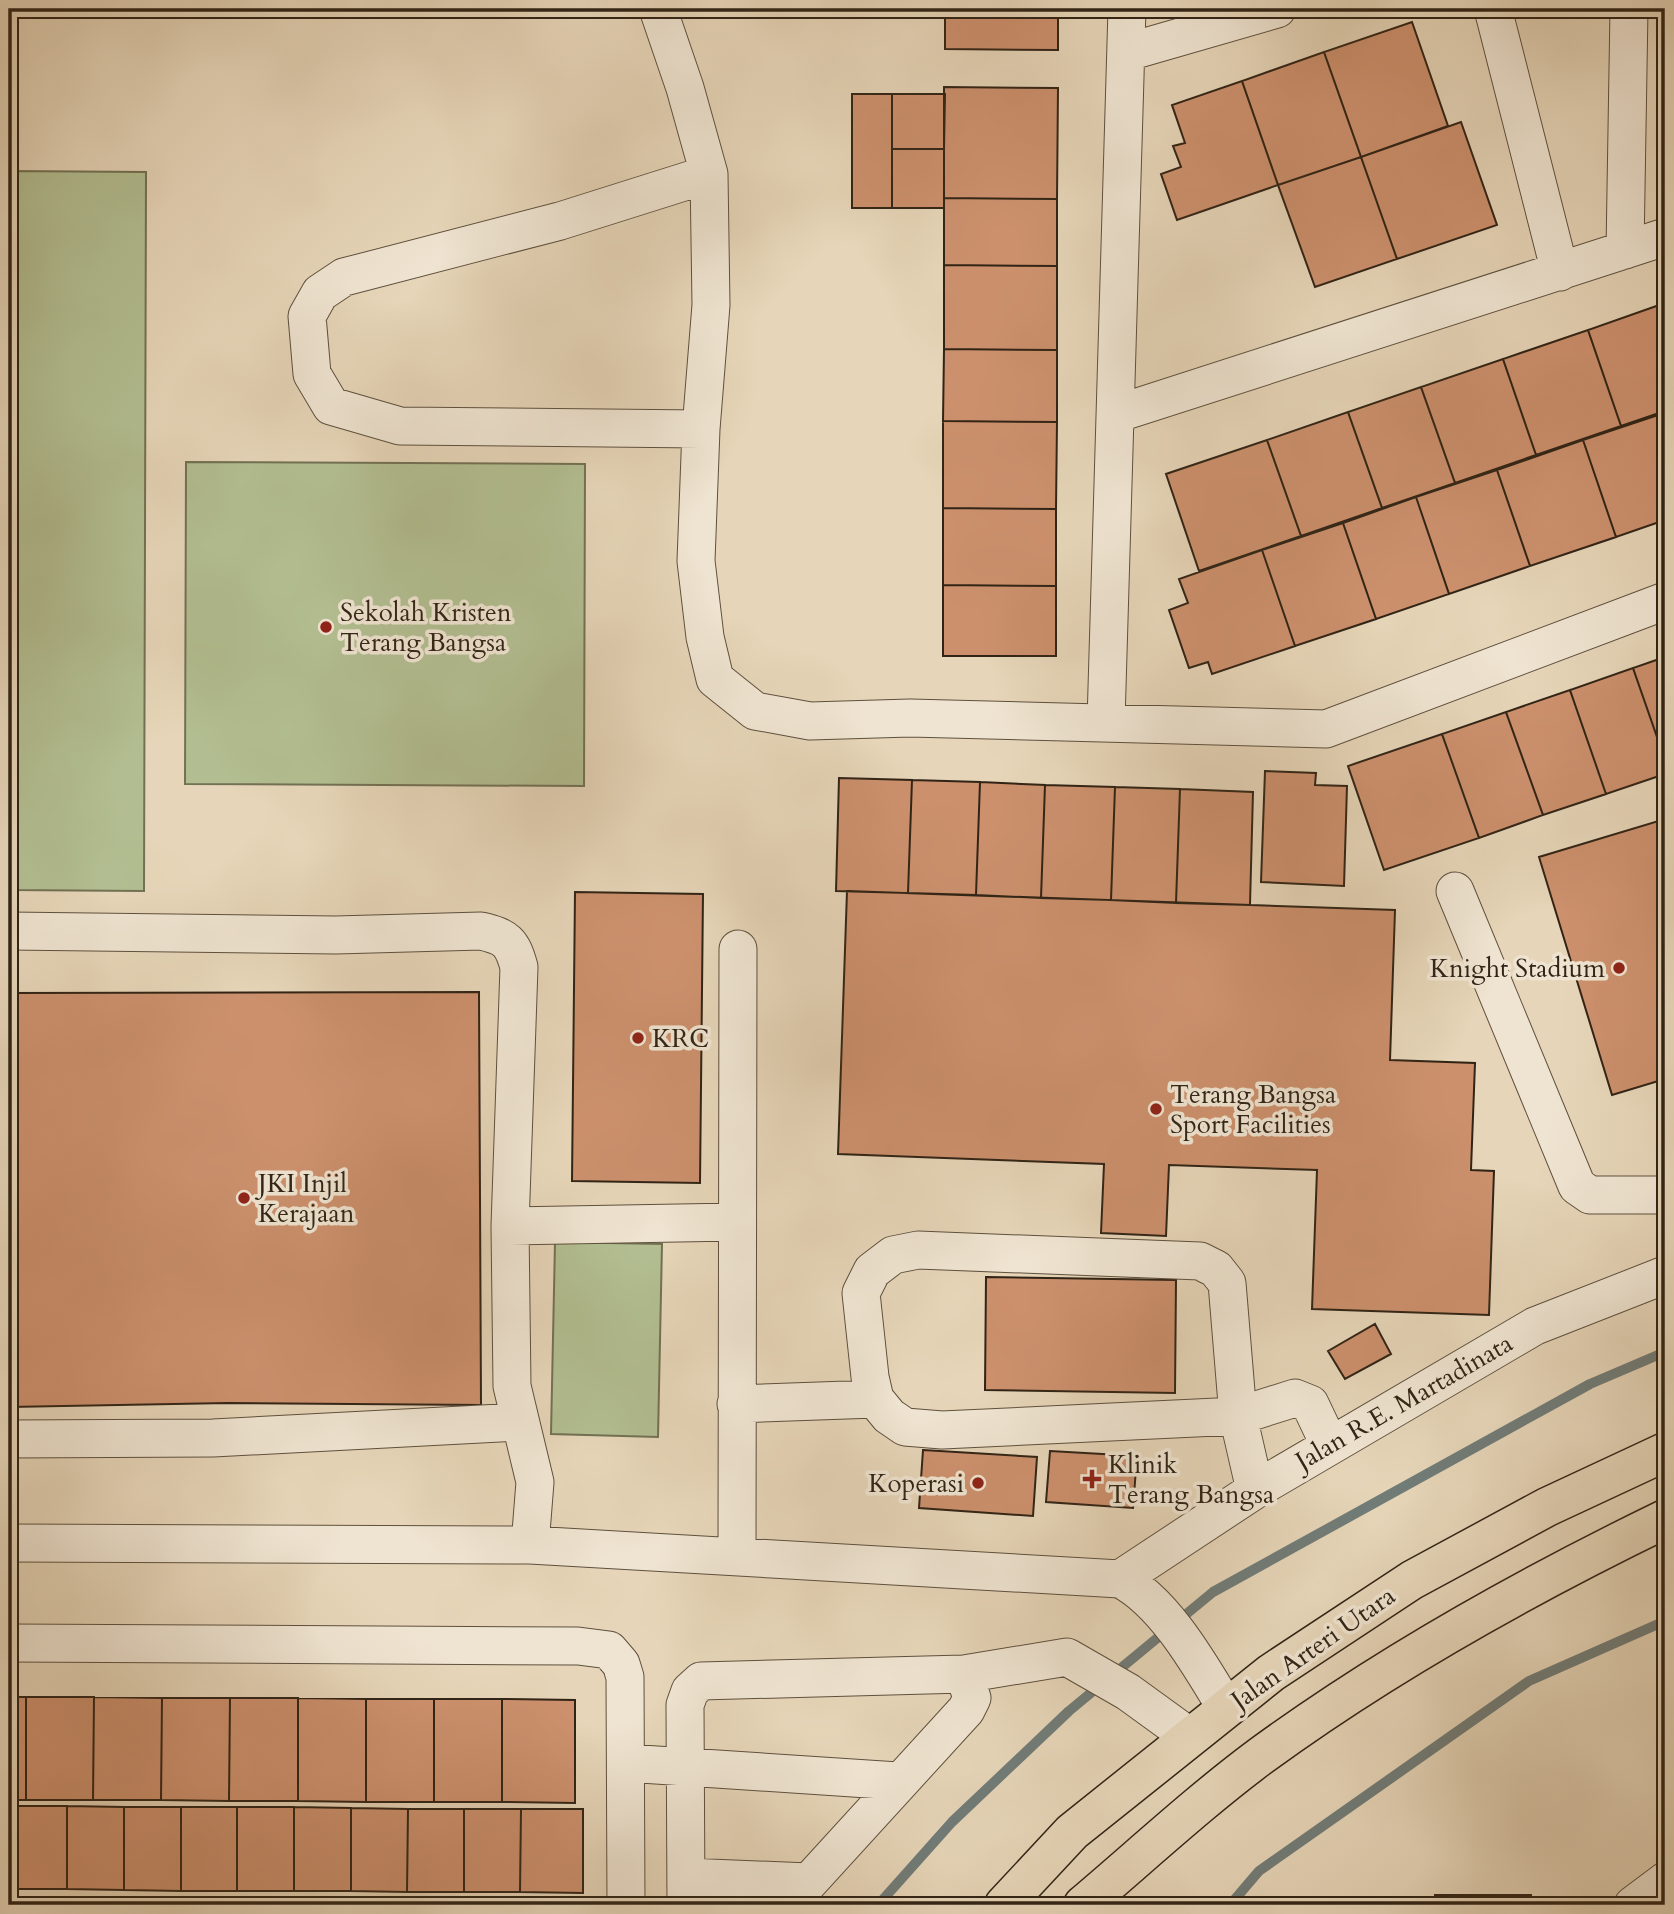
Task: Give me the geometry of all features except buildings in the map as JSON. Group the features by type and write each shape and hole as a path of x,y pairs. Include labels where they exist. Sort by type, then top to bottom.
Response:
{"highway":[{"name":"Jalan Arteri Utara","path":"1004,1905 1072,1832 1226,1708 1412,1580 1547,1507 1665,1452"},
{"path":"1083,1905 1261,1757 1312,1721 1445,1633 1580,1560 1665,1519"}],"street":[{"path":"658,9 685,88 709,174 711,305 701,429 696,561 705,637 715,679 755,711 810,721 910,718 1326,729 1665,601"},
{"path":"1106,722 1128,52 1127,9"},
{"path":"1128,52 1276,9"},
{"path":"1493,9 1560,272"},
{"path":"1625,250 1629,9"},
{"path":"701,429 400,426 331,407 313,374 307,316 320,293 344,277 560,221 709,174"},
{"path":"1116,414 1665,237"},
{"path":"1455,891 1577,1186 1590,1195 1665,1195"},
{"path":"9,931 336,935 481,931 498,934 513,946 519,967 510,1226 512,1387 535,1482 530,1545"},
{"path":"737,1554 735,1222 738,950"},
{"path":"510,1226 735,1222"},
{"path":"1255,1490 1238,1416 1227,1283 1216,1269 1200,1261 918,1250 893,1255 872,1271 861,1293 870,1377 876,1399 889,1416 905,1427 942,1430 1238,1416 1295,1398 1304,1399 1314,1410 1329,1444"},
{"name":"Jalan R.E. Martadinata","path":"1120,1578 1329,1444 1535,1326 1665,1275"},
{"path":"736,1404 876,1399"},
{"path":"9,1439 214,1437 519,1422"},
{"path":"9,1543 530,1545 737,1554 1120,1578 1140,1588 1200,1666 1226,1708"},
{"path":"9,1643 595,1647 609,1650 621,1664 625,1677 626,1905"},
{"path":"964,1674 972,1698 966,1710 898,1781 798,1894 686,1891 685,1705 690,1691 701,1681 964,1674 1066,1657 1077,1660 1128,1692 1190,1737"},
{"path":"626,1763 898,1781"},
{"path":"1633,1905 1665,1881"}],"green space":[{"path":"9,171 146,172 144,891 9,890"},
{"path":"186,462 585,464 584,786 185,784"},
{"path":"555,1242 662,1244 658,1437 551,1434"}],"waterway":[{"path":"878,1905 952,1822 1069,1711 1213,1592 1590,1384 1665,1352"},
{"path":"1230,1905 1259,1871 1529,1681 1665,1621"}],"place":[{"name":"Sekolah Kristen Terang Bangsa","path":"326,627"},
{"name":"Knight Stadium","path":"1619,968"},
{"name":"KRC","path":"638,1038"},
{"name":"Terang Bangsa Sport Facilities","path":"1156,1109"},
{"name":"JKI Injil Kerajaan","path":"244,1198"},
{"name":"Klinik Terang Bangsa","path":"1092,1479"},
{"name":"Koperasi","path":"978,1483"}]}
